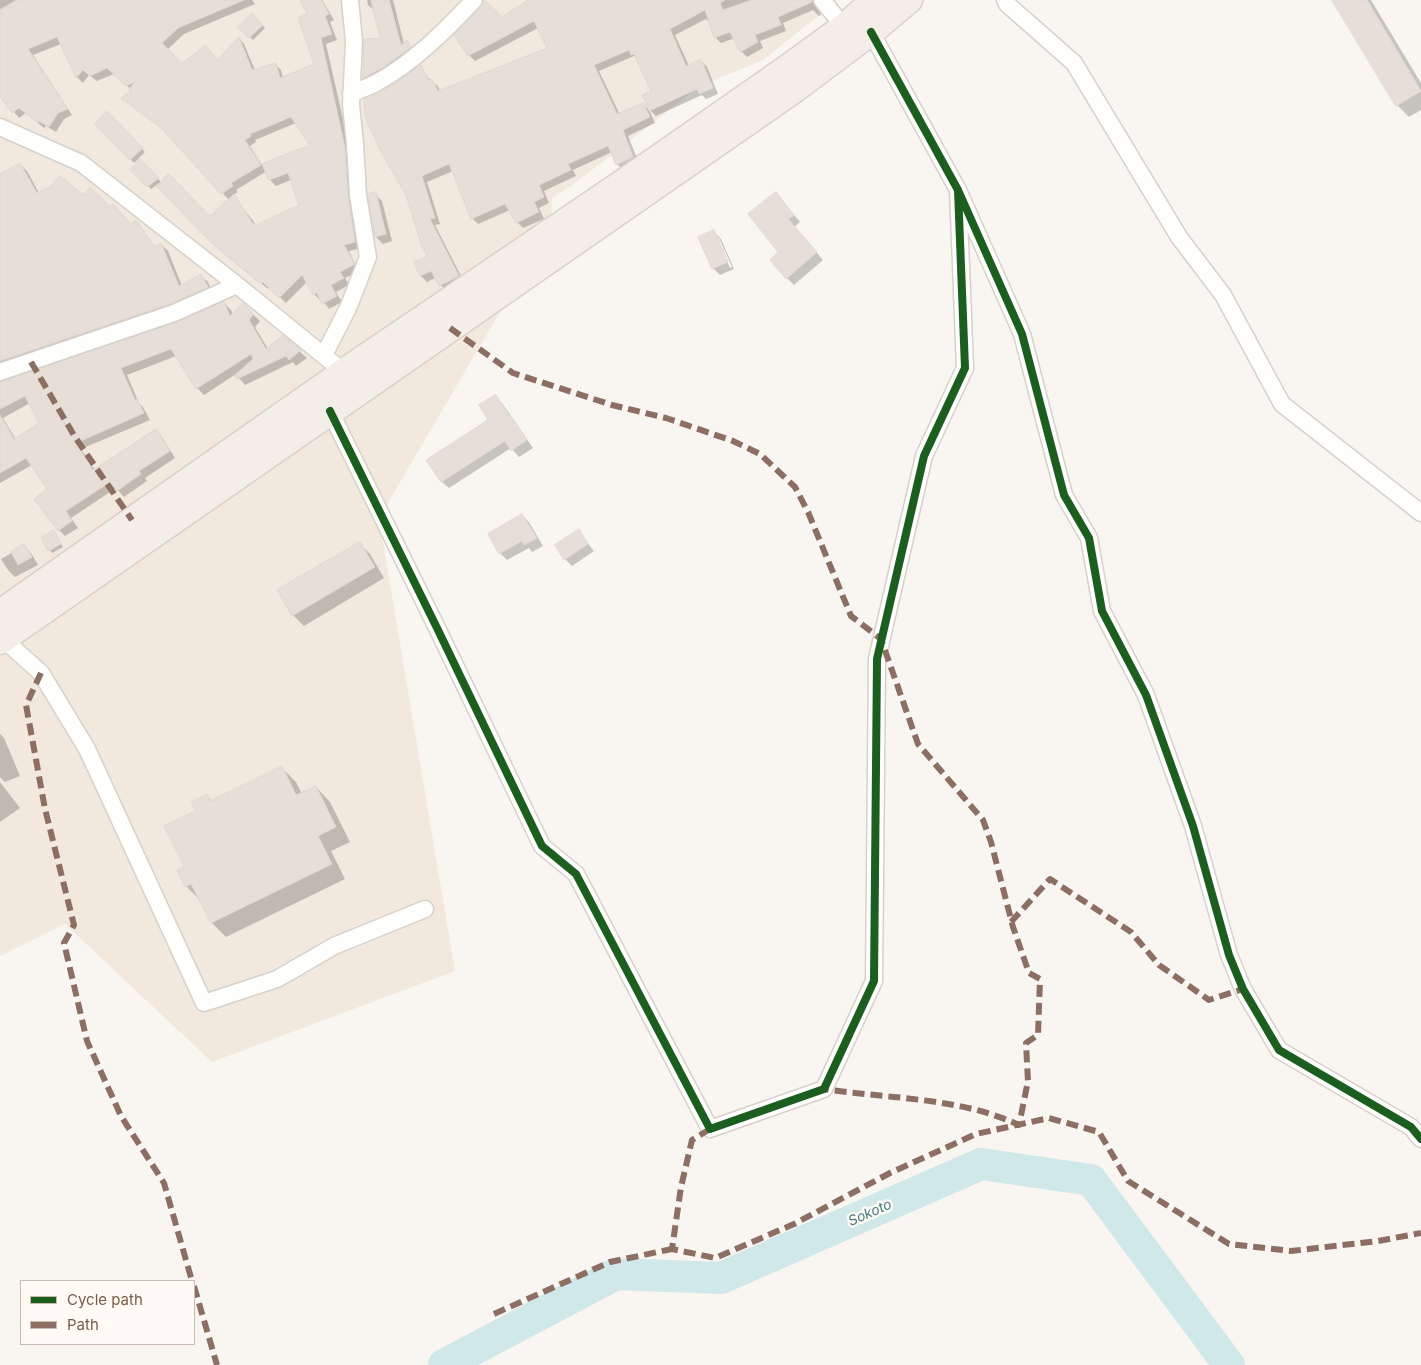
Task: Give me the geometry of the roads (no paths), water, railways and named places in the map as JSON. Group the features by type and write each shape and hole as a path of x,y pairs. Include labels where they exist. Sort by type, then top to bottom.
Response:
{"main road":[{"path":"1,639 330,411 353,380 632,176 844,27 875,0"},
{"path":"0,613 795,90 871,32 909,0"}],"street":[{"path":"324,355 348,308 368,257 358,195 351,94 354,41 350,0"},
{"path":"351,94 376,83 401,67 445,32 474,0"},
{"path":"822,0 844,27"},
{"path":"1005,0 1006,4 1074,63 1179,237 1223,296 1282,404 1421,513"},
{"path":"871,32 958,190 1022,334 1064,495 1090,538 1102,611 1146,695 1193,826 1229,955 1243,989 1279,1050 1412,1127 1421,1139"},
{"path":"0,127 81,163 237,285 353,380"},
{"path":"330,411 542,846 576,874 710,1129 824,1089 874,981 876,659 924,456 965,368 958,190"},
{"path":"0,372 174,312 237,285"},
{"path":"1,639 41,673 88,749 204,1003 277,979 334,946 425,909"}],"waterway":[{"name":"Sokoto","path":"444,1365 616,1274 721,1278 981,1164 1091,1180 1229,1365"}]}
